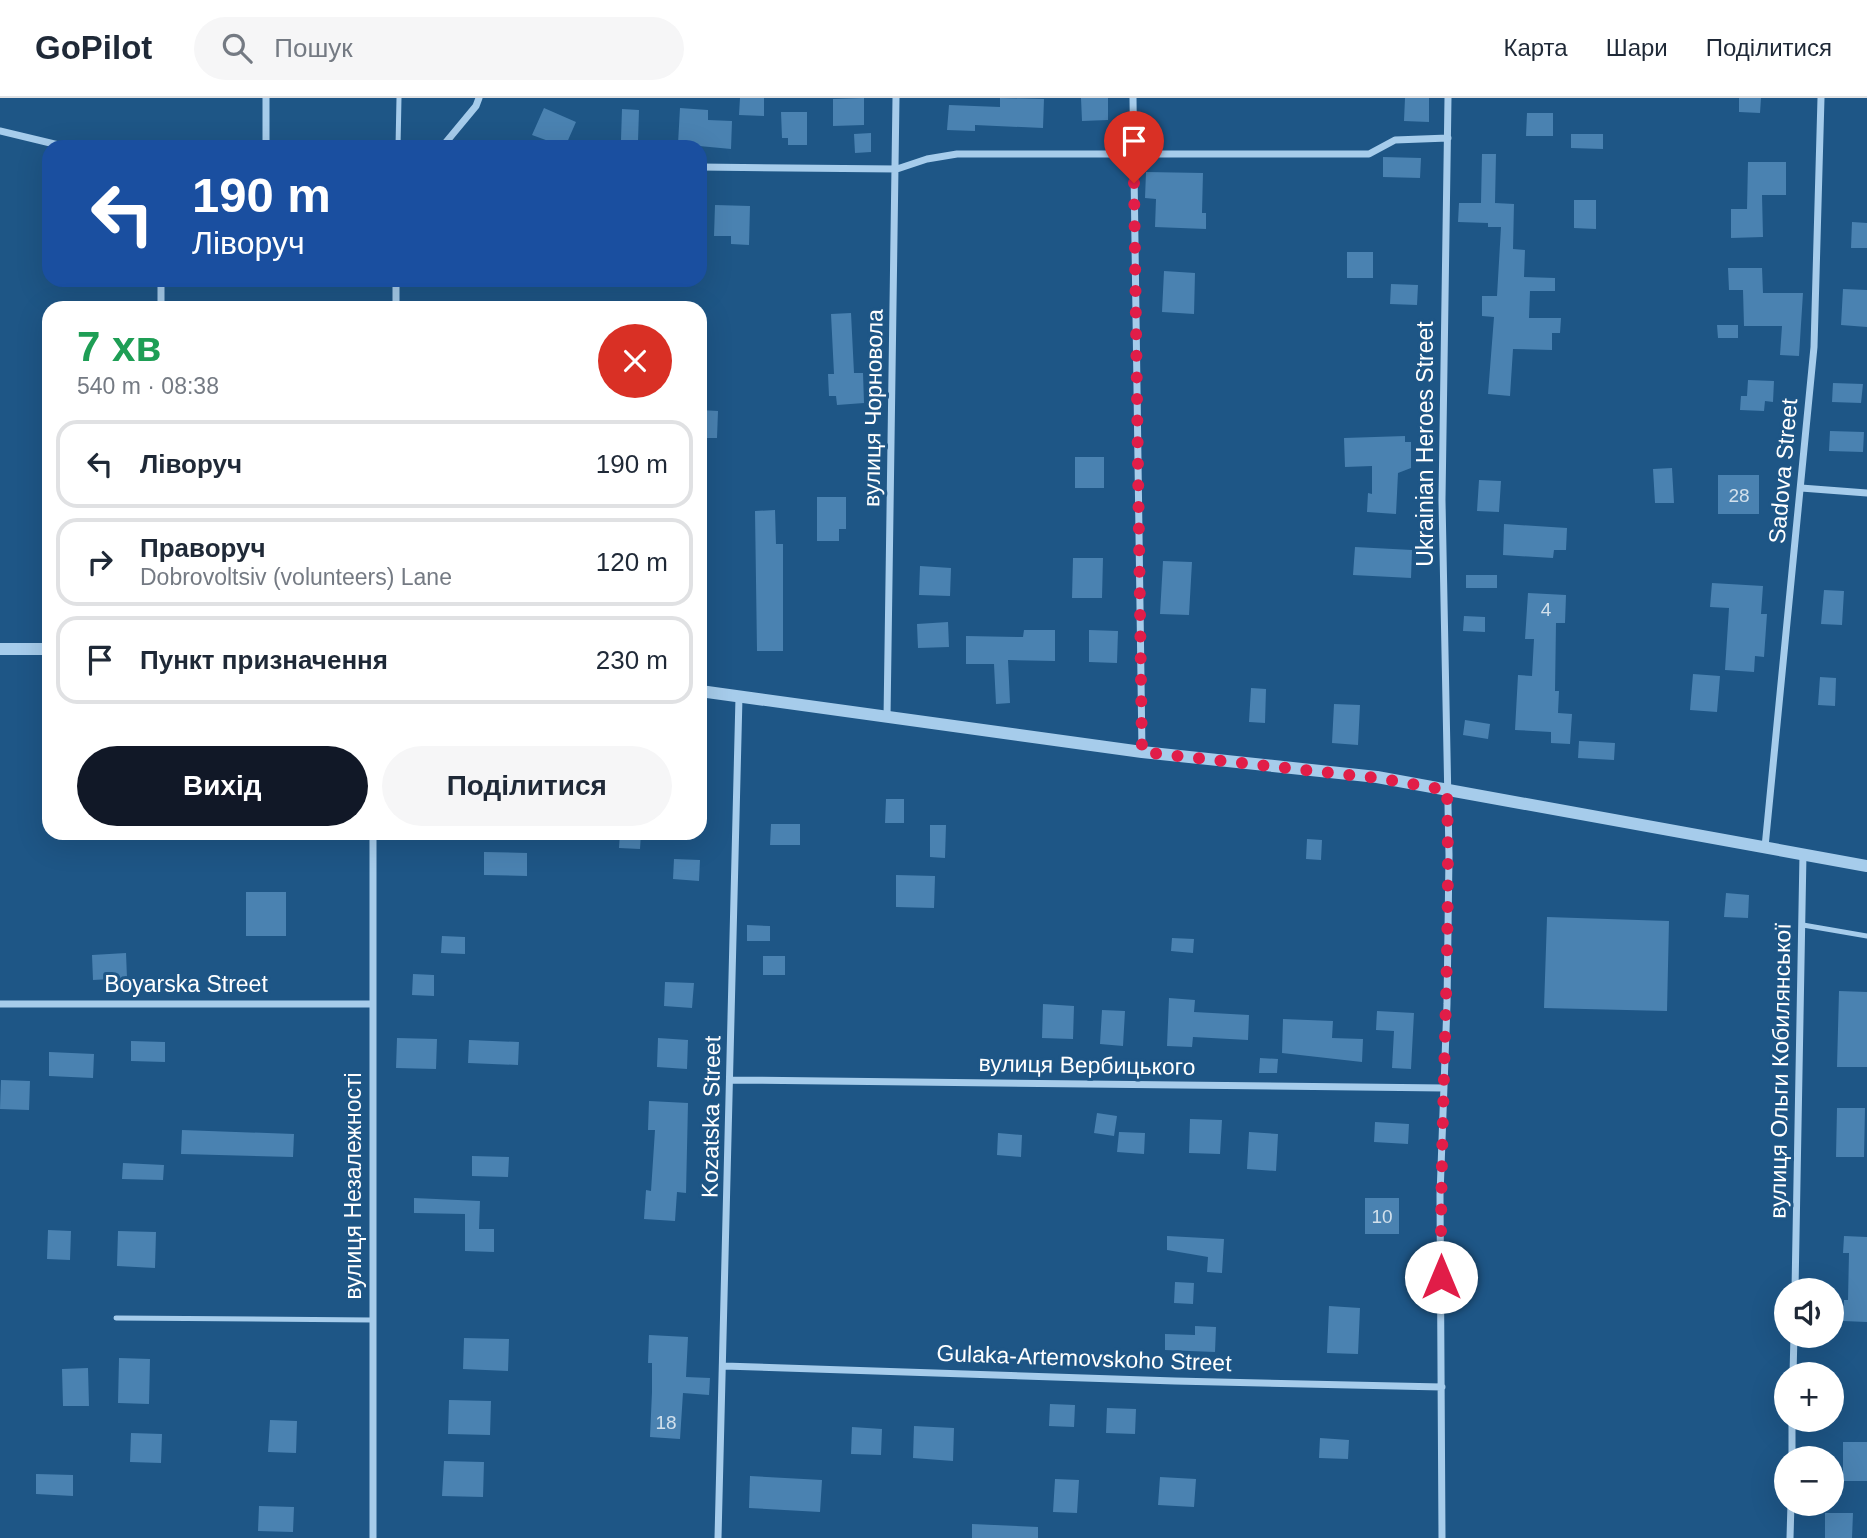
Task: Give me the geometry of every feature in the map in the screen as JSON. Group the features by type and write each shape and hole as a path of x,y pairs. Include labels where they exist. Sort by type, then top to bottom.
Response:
{"street":[{"path":"265,98 266,140"},
{"path":"448,140 476,106 479,98"},
{"name":"вулиця Чорновола","path":"887,718 896,98"},
{"path":"1133,98 1142,752"},
{"name":"Ukrainian Heroes Street","path":"1442,1538 1440,1195 1448,990 1442,500 1448,98"},
{"name":"Sadova Street","path":"1765,847 1814,347 1821,98"},
{"path":"0,131 42,141"},
{"path":"707,167 897,169 927,159 957,154 1369,154 1395,140 1448,138"},
{"path":"1801,488 1867,493"},
{"path":"0,649 42,649"},
{"path":"707,692 1142,752 1377,778 1867,866"},
{"name":"Kozatska Street","path":"718,1538 739,696"},
{"name":"вулиця Незалежності","path":"373,840 373,1538"},
{"name":"вулиця Ольги Кобилянської","path":"1795,1278 1803,854"},
{"name":"Boyarska Street","path":"0,1004 371,1004"},
{"name":"вулиця Вербицького","path":"731,1080 1444,1088"},
{"name":"Gulaka-Artemovskoho Street","path":"724,1366 1441,1387"},
{"path":"1790,1538 1791,1516"}],"lane":[{"path":"398,140 399,98"},
{"path":"1803,925 1867,936"},
{"path":"116,1318 372,1320"}],"building":[{"path":"740,98 764,98 764,116 739,115"},
{"path":"864,98 864,125 833,126 833,99"},
{"path":"1000,98 1044,99 1043,128 975,125 975,131 947,130 949,105 1000,107"},
{"path":"1081,98 1108,98 1108,120 1082,121"},
{"path":"1405,98 1429,98 1429,122 1404,121"},
{"path":"1739,98 1761,98 1760,113 1739,112"},
{"path":"544,108 576,122 568,140 546,140 532,135"},
{"path":"680,108 708,110 708,120 732,121 731,149 707,147 707,140 678,140"},
{"path":"622,109 639,110 638,140 621,140"},
{"path":"781,112 807,112 807,145 788,145 788,138 782,138"},
{"path":"1527,113 1553,113 1553,136 1526,136"},
{"path":"871,133 871,152 855,153 854,134"},
{"path":"1571,134 1603,134 1603,149 1571,148"},
{"path":"1482,154 1496,154 1495,203 1514,204 1513,249 1525,250 1524,277 1555,278 1555,291 1530,291 1529,318 1561,318 1560,333 1552,333 1552,350 1513,349 1510,396 1488,394 1494,317 1482,316 1482,296 1497,296 1501,227 1488,227 1488,223 1458,222 1459,203 1481,203"},
{"path":"1383,157 1421,158 1420,178 1383,177"},
{"path":"1748,162 1786,162 1786,195 1762,195 1763,237 1731,238 1731,209 1747,209"},
{"path":"1146,172 1203,173 1202,213 1206,213 1206,229 1155,227 1156,199 1145,198"},
{"path":"1574,200 1596,200 1596,229 1574,228"},
{"path":"715,205 750,206 749,245 731,244 731,236 714,236"},
{"path":"1852,222 1867,223 1867,248 1851,248"},
{"path":"1347,252 1373,252 1373,278 1347,278"},
{"path":"1728,268 1762,268 1763,293 1803,293 1799,356 1780,355 1782,326 1744,326 1743,290 1729,290"},
{"path":"1164,271 1195,273 1194,314 1162,312"},
{"path":"1391,284 1418,285 1417,305 1390,304"},
{"path":"1843,289 1867,290 1867,327 1841,325"},
{"path":"851,313 854,373 863,373 864,403 837,405 836,396 829,396 828,374 834,374 831,314"},
{"path":"1717,325 1738,325 1738,338 1718,338"},
{"path":"1748,380 1774,381 1773,402 1765,401 1764,411 1740,410 1741,396 1747,396"},
{"path":"1833,383 1863,384 1861,403 1832,402"},
{"path":"707,410 718,411 717,438 707,438"},
{"path":"1830,431 1864,432 1863,452 1829,451"},
{"path":"1405,436 1405,442 1411,442 1411,468 1398,473 1396,514 1367,512 1368,493 1372,494 1372,466 1345,467 1344,438"},
{"path":"1075,457 1104,457 1104,488 1075,488"},
{"path":"1672,468 1674,503 1655,503 1653,469"},
{"path":"1718,475 1759,475 1759,514 1718,514"},
{"path":"1479,480 1501,481 1499,512 1477,511"},
{"path":"817,497 846,497 846,529 839,529 839,541 817,541"},
{"path":"775,510 776,544 783,544 783,651 757,651 755,511"},
{"path":"1504,524 1567,528 1566,550 1554,550 1553,558 1503,555"},
{"path":"1355,547 1412,550 1411,578 1353,575"},
{"path":"1073,558 1103,558 1102,598 1072,598"},
{"path":"1163,561 1192,562 1189,615 1160,614"},
{"path":"920,566 951,568 950,596 919,595"},
{"path":"1466,575 1497,575 1497,588 1466,588"},
{"path":"1712,583 1763,586 1761,614 1767,614 1764,657 1755,656 1754,672 1725,670 1729,608 1710,607"},
{"path":"1824,590 1844,591 1842,625 1821,624"},
{"path":"1528,593 1566,595 1565,623 1556,623 1555,691 1559,691 1558,713 1572,714 1570,744 1551,743 1551,732 1515,730 1518,675 1532,676 1534,639 1525,639"},
{"path":"1464,616 1485,617 1485,632 1463,631"},
{"path":"948,622 949,647 918,648 917,624"},
{"path":"1024,630 1055,630 1055,661 1008,660 1010,703 996,704 994,664 966,664 966,636 1023,637"},
{"path":"1089,630 1118,631 1117,663 1089,662"},
{"path":"1693,674 1720,676 1717,712 1690,710"},
{"path":"1820,677 1836,678 1835,706 1818,705"},
{"path":"1251,688 1266,689 1265,723 1249,722"},
{"path":"1334,704 1360,705 1358,745 1332,743"},
{"path":"1465,720 1490,724 1488,739 1463,735"},
{"path":"1579,741 1615,743 1614,760 1578,758"},
{"path":"886,799 904,799 904,823 885,823"},
{"path":"771,824 800,824 800,845 770,845"},
{"path":"930,825 946,825 945,858 930,857"},
{"path":"1307,839 1322,840 1321,860 1306,859"},
{"path":"620,840 641,840 640,849 619,848"},
{"path":"484,852 527,853 527,876 484,875"},
{"path":"674,859 700,860 699,881 673,879"},
{"path":"896,875 935,876 934,908 896,907"},
{"path":"246,892 286,892 286,936 246,936"},
{"path":"1726,893 1749,895 1748,918 1724,917"},
{"path":"1547,917 1669,921 1667,1011 1544,1008"},
{"path":"747,925 770,926 770,941 747,941"},
{"path":"442,936 465,937 465,954 441,953"},
{"path":"1172,938 1194,939 1193,953 1171,951"},
{"path":"126,953 127,978 93,980 92,955"},
{"path":"763,956 785,956 785,975 763,975"},
{"path":"413,974 434,975 434,996 412,995"},
{"path":"665,982 694,983 692,1008 664,1006"},
{"path":"1839,991 1867,992 1867,1067 1837,1067"},
{"path":"1169,998 1195,1000 1194,1012 1249,1015 1248,1040 1193,1037 1192,1047 1167,1046"},
{"path":"1043,1004 1074,1006 1073,1039 1042,1038"},
{"path":"1102,1010 1125,1011 1123,1046 1100,1044"},
{"path":"1377,1011 1414,1013 1411,1069 1392,1068 1394,1031 1376,1030"},
{"path":"1283,1019 1333,1021 1332,1038 1363,1039 1362,1062 1282,1053"},
{"path":"397,1038 437,1039 436,1069 396,1068"},
{"path":"658,1038 688,1040 687,1069 657,1067"},
{"path":"469,1040 519,1042 518,1065 468,1063"},
{"path":"131,1041 165,1042 165,1062 131,1061"},
{"path":"49,1052 94,1054 93,1078 49,1076"},
{"path":"1260,1058 1278,1059 1277,1073 1259,1073"},
{"path":"1,1080 30,1081 29,1110 0,1109"},
{"path":"649,1101 688,1103 686,1193 677,1192 675,1221 644,1219 646,1190 651,1191 655,1130 648,1130"},
{"path":"1837,1108 1865,1108 1864,1157 1836,1157"},
{"path":"1097,1113 1117,1116 1114,1136 1094,1133"},
{"path":"1190,1119 1222,1120 1220,1154 1189,1153"},
{"path":"1375,1122 1409,1124 1408,1144 1374,1142"},
{"path":"182,1130 294,1134 293,1157 181,1154"},
{"path":"1119,1132 1145,1133 1144,1154 1117,1152"},
{"path":"1249,1132 1278,1134 1276,1171 1247,1169"},
{"path":"998,1133 1022,1135 1021,1157 997,1155"},
{"path":"472,1156 509,1157 508,1177 472,1176"},
{"path":"123,1163 164,1165 163,1180 122,1179"},
{"path":"414,1198 480,1201 479,1229 494,1229 494,1252 465,1251 465,1214 414,1213"},
{"path":"1365,1198 1399,1198 1399,1234 1365,1234"},
{"path":"48,1230 71,1231 70,1260 47,1259"},
{"path":"118,1231 156,1232 155,1268 117,1266"},
{"path":"1167,1236 1224,1239 1222,1273 1207,1272 1208,1257 1167,1250"},
{"path":"1844,1236 1867,1237 1867,1322 1844,1321 1844,1300 1848,1300 1849,1253 1843,1253"},
{"path":"1175,1282 1194,1283 1193,1304 1174,1303"},
{"path":"1329,1306 1360,1308 1358,1354 1327,1353"},
{"path":"1195,1326 1216,1327 1215,1352 1165,1350 1165,1334 1195,1335"},
{"path":"649,1335 688,1337 686,1377 710,1378 709,1395 683,1393 680,1439 650,1437 652,1363 648,1363"},
{"path":"464,1338 509,1339 508,1371 463,1369"},
{"path":"119,1358 150,1359 149,1404 118,1403"},
{"path":"88,1368 89,1406 63,1406 62,1369"},
{"path":"449,1400 491,1401 490,1435 448,1434"},
{"path":"1050,1404 1075,1405 1074,1427 1049,1426"},
{"path":"1107,1408 1136,1409 1135,1434 1106,1433"},
{"path":"270,1420 297,1421 296,1453 268,1452"},
{"path":"914,1426 954,1428 953,1461 913,1458"},
{"path":"852,1427 882,1429 881,1455 851,1454"},
{"path":"131,1433 162,1434 161,1463 130,1462"},
{"path":"1320,1438 1349,1440 1348,1459 1319,1458"},
{"path":"1843,1442 1867,1442 1867,1481 1844,1481"},
{"path":"444,1461 484,1462 483,1497 442,1496"},
{"path":"36,1474 73,1475 73,1496 36,1494"},
{"path":"750,1476 822,1480 820,1512 749,1508"},
{"path":"1160,1477 1196,1479 1194,1507 1158,1505"},
{"path":"1055,1479 1079,1480 1077,1513 1053,1512"},
{"path":"259,1506 294,1507 293,1532 258,1531"},
{"path":"1853,1513 1852,1538 1825,1538 1825,1516"},
{"path":"972,1524 1038,1527 1038,1538 972,1538"}],"route":[{"path":"1134,183 1142,752 1377,778 1447,790 1449,855 1440,1195 1441,1277"}]}
